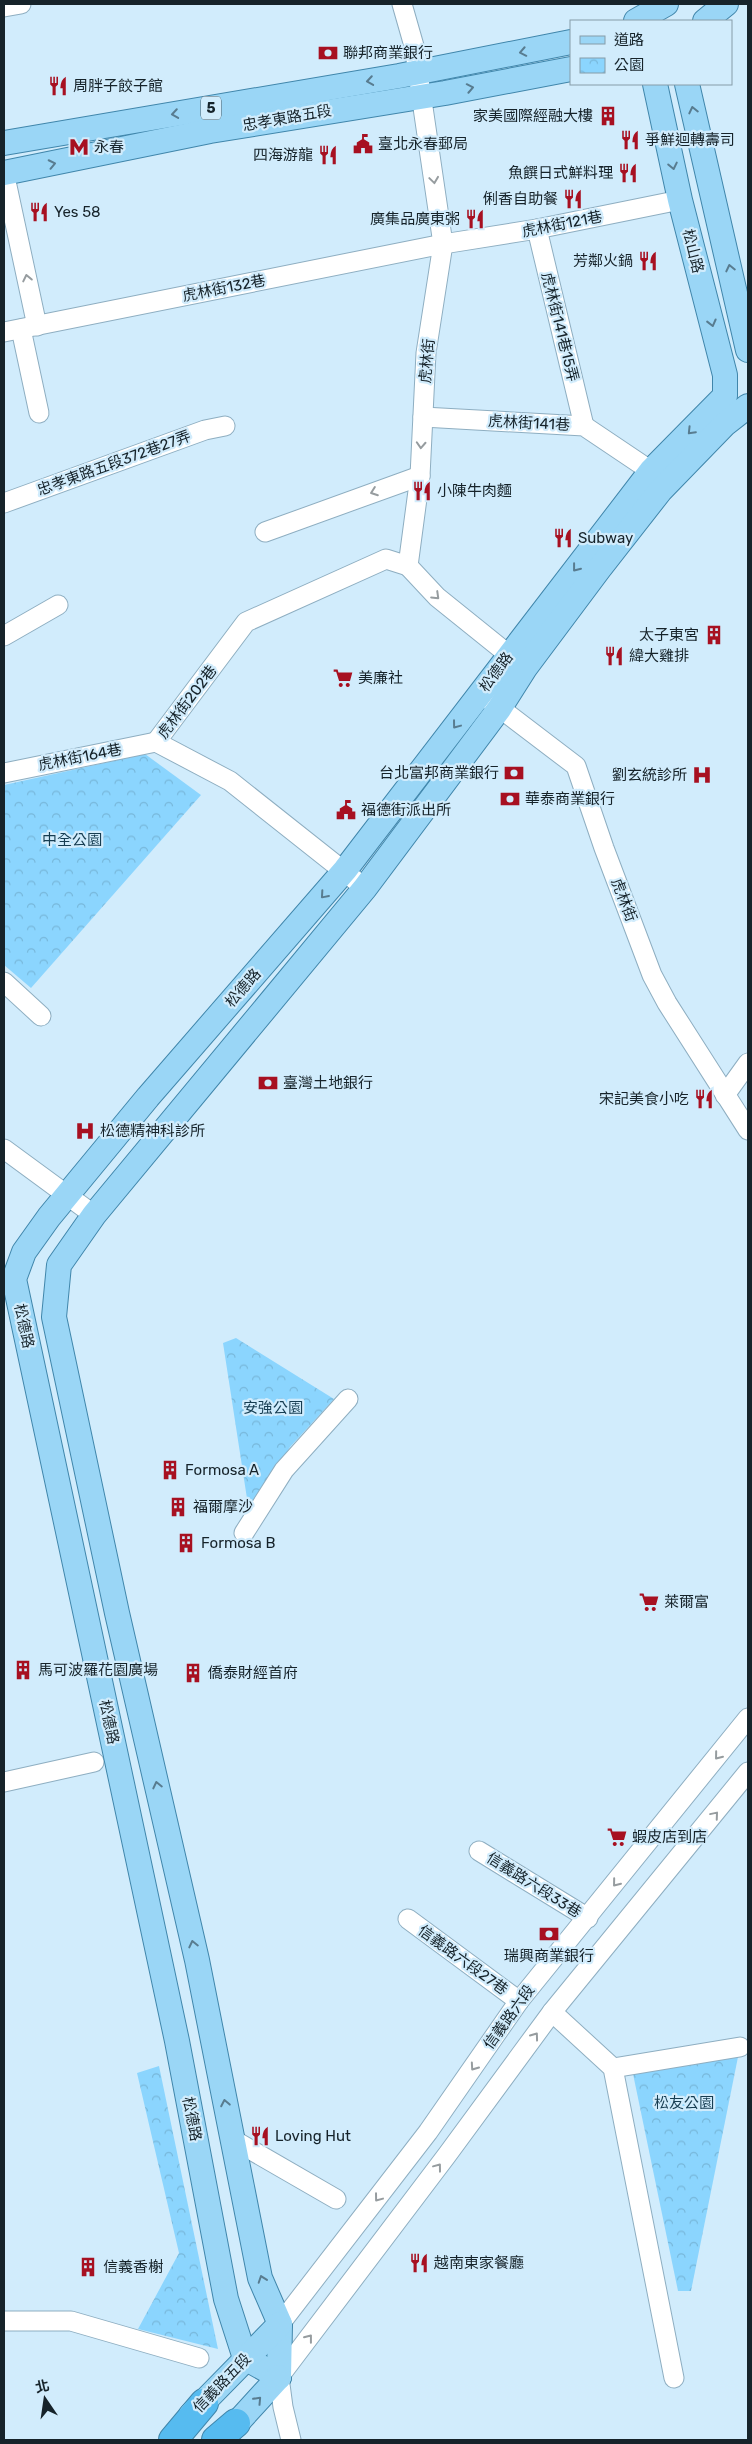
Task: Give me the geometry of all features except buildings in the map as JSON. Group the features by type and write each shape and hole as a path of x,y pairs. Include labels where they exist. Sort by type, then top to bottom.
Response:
{"highway":[{"path":"173,2440 204,2403"}],"main road":[{"path":"637,17 666,4 670,20"},
{"path":"706,20 726,4"},
{"name":"忠孝東路五段","path":"4,143 418,72 570,42"},
{"name":"忠孝東路五段","path":"4,173 210,131 422,97 570,68"},
{"name":"松山路","path":"655,85 680,200 725,375 725,396"},
{"name":"松山路","path":"687,85 748,350"},
{"name":"松德路","path":"279,2377 280,2324 260,2278 197,1960 117,1613 54,1317 59,1265 94,1215 365,888 499,708 517,661 651,471 725,396"},
{"name":"松德路","path":"245,2358 226,2300 177,2041 9,1277 24,1252 67,1196 148,1097 345,870 480,693 517,661 660,491 725,424 748,406"},
{"name":"信義路五段","path":"161,2440 204,2403 245,2358 280,2324"},
{"path":"225,2435 279,2377 245,2358"}],"street":[{"path":"4,7 21,4"},
{"name":"虎林街","path":"402,4 414,46 443,244 426,353 420,476 408,566"},
{"path":"4,173 21,329 39,412"},
{"name":"虎林街121巷","path":"443,244 536,229 680,200"},
{"name":"虎林街141巷15弄","path":"536,229 584,426"},
{"name":"虎林街132巷","path":"21,329 443,244"},
{"path":"725,396 748,398"},
{"name":"虎林街141巷","path":"423,417 584,426 651,471"},
{"name":"忠孝東路五段372巷27弄","path":"4,503 205,430 225,426"},
{"path":"265,532 420,476"},
{"name":"虎林街202巷","path":"365,888 345,870 230,781 156,742 246,622 386,559 408,566"},
{"path":"408,566 436,597 517,661"},
{"path":"4,636 58,605"},
{"name":"虎林街","path":"480,693 576,766 604,848 652,975 667,1003 748,1130"},
{"name":"虎林街164巷","path":"4,773 156,742"},
{"path":"4,982 41,1016"},
{"path":"725,1095 748,1063"},
{"path":"4,1149 94,1215"},
{"path":"244,1533 284,1470 348,1399"},
{"name":"信義路六段","path":"280,2324 428,2132 519,2001 748,1718"},
{"path":"4,1782 94,1762"},
{"path":"279,2377 447,2155 552,2012 748,1772"},
{"name":"信義路六段33巷","path":"479,1851 588,1918"},
{"name":"信義路六段27巷","path":"408,1919 519,2001"},
{"path":"552,2012 612,2068 674,2378"},
{"path":"612,2068 740,2047"},
{"path":"232,2140 336,2199"},
{"path":"4,2321 71,2321 199,2358"},
{"name":"松德路","path":"279,2377 290,2440"}],"green space":[{"name":"中全公園","path":"145,754 201,795 31,988 4,965 4,785"},
{"name":"安強公園","path":"236,1338 334,1399 290,1447 255,1504 248,1505 223,1343"},
{"name":"松友公園","path":"740,2047 691,2291 678,2291 632,2069"},
{"path":"159,2066 218,2349 138,2329 179,2253 137,2073"}],"place":[{"name":"聯邦商業銀行","path":"328,53"},
{"name":"周胖子餃子館","path":"58,86"},
{"name":"家美國際經融大樓","path":"608,116"},
{"name":"爭鮮迴轉壽司","path":"630,140"},
{"name":"臺北永春郵局","path":"363,144"},
{"name":"永春","path":"79,147"},
{"name":"四海游龍","path":"328,155"},
{"name":"魚饌日式鮮料理","path":"628,173"},
{"name":"俐香自助餐","path":"573,199"},
{"name":"Yes 58","path":"39,212"},
{"name":"廣集品廣東粥","path":"475,219"},
{"name":"芳鄰火鍋","path":"648,261"},
{"name":"小陳牛肉麵","path":"422,491"},
{"name":"Subway","path":"563,538"},
{"name":"太子東宮","path":"714,635"},
{"name":"緯大雞排","path":"614,656"},
{"name":"美廉社","path":"343,678"},
{"name":"台北富邦商業銀行","path":"514,773"},
{"name":"劉玄統診所","path":"702,775"},
{"name":"華泰商業銀行","path":"510,799"},
{"name":"福德街派出所","path":"346,810"},
{"name":"臺灣土地銀行","path":"268,1083"},
{"name":"宋記美食小吃","path":"704,1099"},
{"name":"松德精神科診所","path":"85,1131"},
{"name":"Formosa A","path":"170,1470"},
{"name":"福爾摩沙","path":"178,1507"},
{"name":"Formosa B","path":"186,1543"},
{"name":"萊爾富","path":"649,1602"},
{"name":"馬可波羅花園廣場","path":"23,1670"},
{"name":"僑泰財經首府","path":"193,1673"},
{"name":"蝦皮店到店","path":"617,1837"},
{"name":"瑞興商業銀行","path":"549,1934"},
{"name":"Loving Hut","path":"260,2136"},
{"name":"越南東家餐廳","path":"419,2263"},
{"name":"信義香榭","path":"88,2267"}]}
